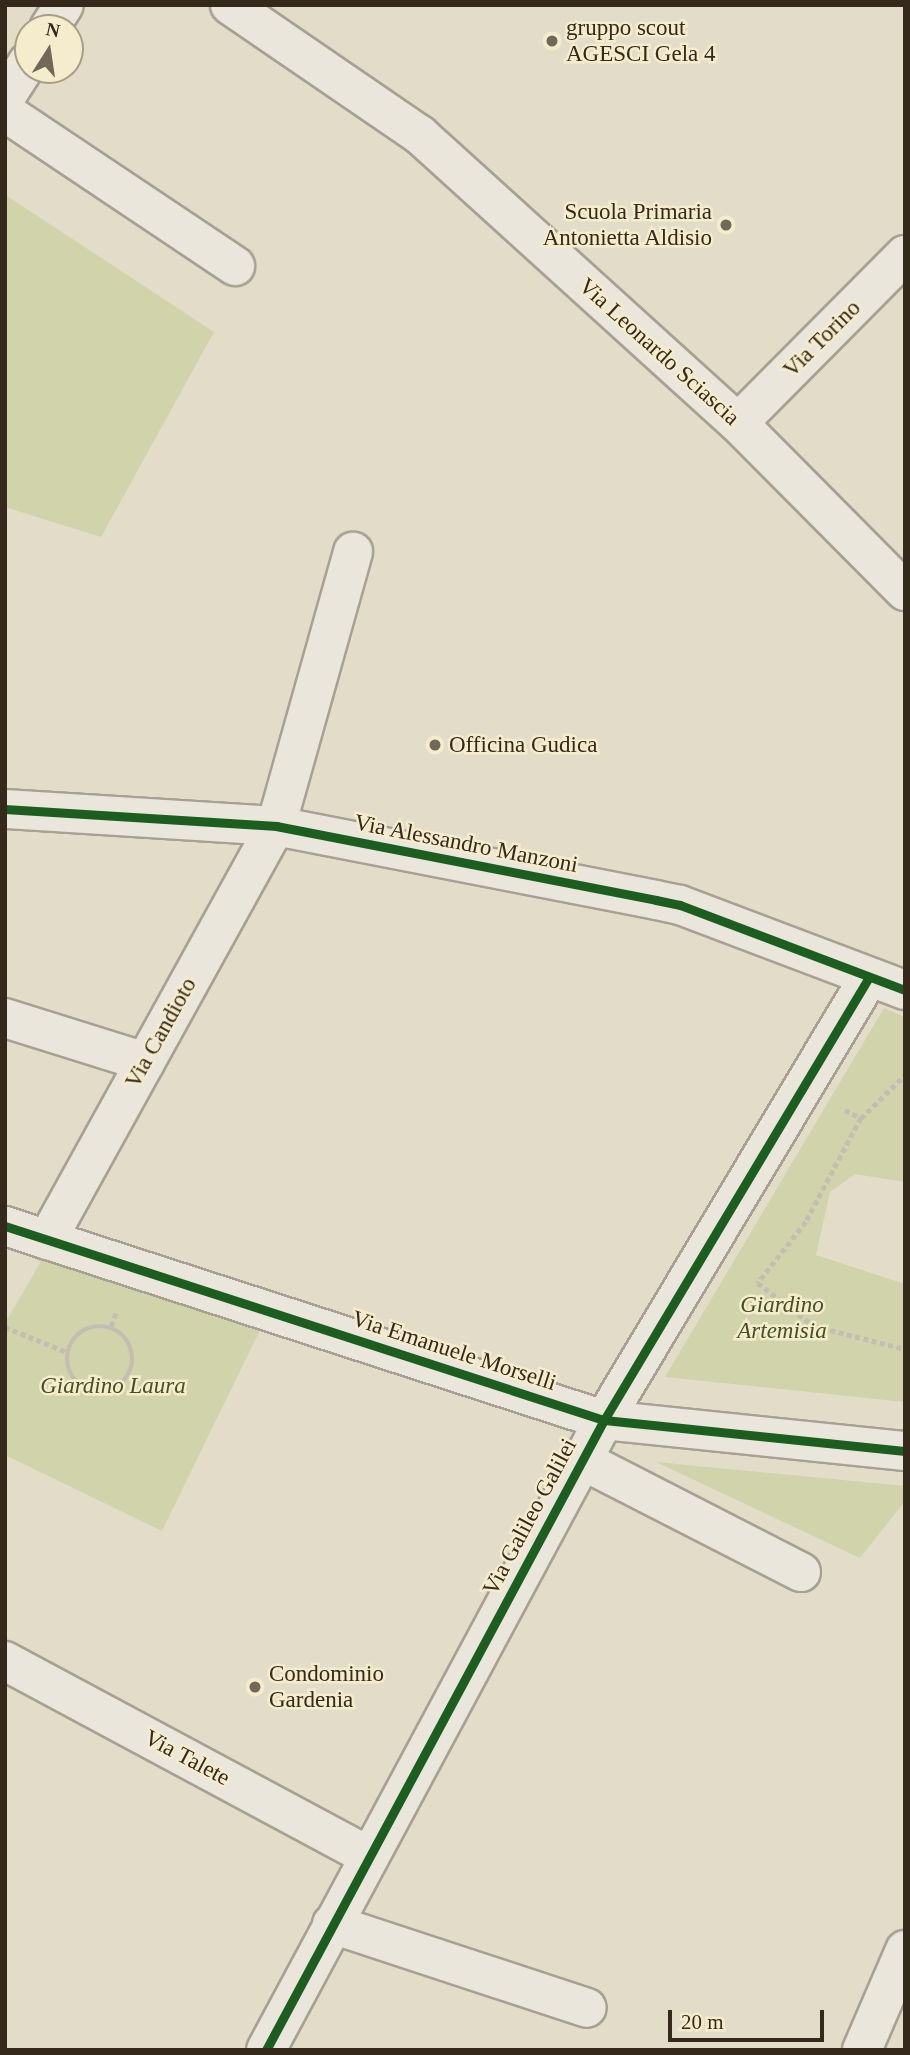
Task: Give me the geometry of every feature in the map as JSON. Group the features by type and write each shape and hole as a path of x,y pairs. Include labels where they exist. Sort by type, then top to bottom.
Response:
{"street":[{"name":"Via Leonardo Sciascia","path":"230,5 420,135 738,423 905,591"},
{"path":"5,112 235,265"},
{"name":"Via Torino","path":"738,423 905,255"},
{"name":"Via Candioto","path":"47,1240 276,827 352,552"},
{"name":"Via Alessandro Manzoni","path":"5,809 276,827 680,905 905,990"},
{"name":"Via Galileo Galilei","path":"266,2050 604,1420 869,977"},
{"path":"5,1018 145,1062"},
{"name":"Via Emanuele Morselli","path":"5,1226 604,1420 905,1451"},
{"path":"582,1460 800,1572"},
{"name":"Via Talete","path":"5,1661 369,1856"},
{"path":"332,1924 587,2008"},
{"path":"862,2050 905,1950"}],"path":[{"path":"905,1075 861,1118 806,1222 758,1283 814,1326 905,1349"},
{"path":"803,1089 861,1118"},
{"path":"92,1326 111,1326 133,1347 130,1377 111,1392 86,1391 70,1375 67,1352 75,1335 92,1326"},
{"path":"5,1327 67,1352"}],"green space":[{"path":"7,196 214,332 101,537 5,507"},
{"name":"Giardino Artemisia","path":"884,1008 905,1017 905,1182 855,1174 830,1192 816,1255 905,1284 905,1402 665,1377"},
{"name":"Giardino Laura","path":"49,1248 263,1324 162,1531 5,1455 5,1323"},
{"path":"656,1462 905,1486 905,1501 860,1558"}],"cycle path":[{"path":"5,809 276,826 656,900 680,905 905,990"},
{"path":"266,2050 604,1420 869,977"},
{"path":"5,1226 604,1420 905,1451"}],"place":[{"name":"gruppo scout AGESCI Gela 4","path":"552,41"},
{"name":"Scuola Primaria Antonietta Aldisio","path":"726,225"},
{"name":"Officina Gudica","path":"435,745"},
{"name":"Condominio Gardenia","path":"255,1687"}]}
